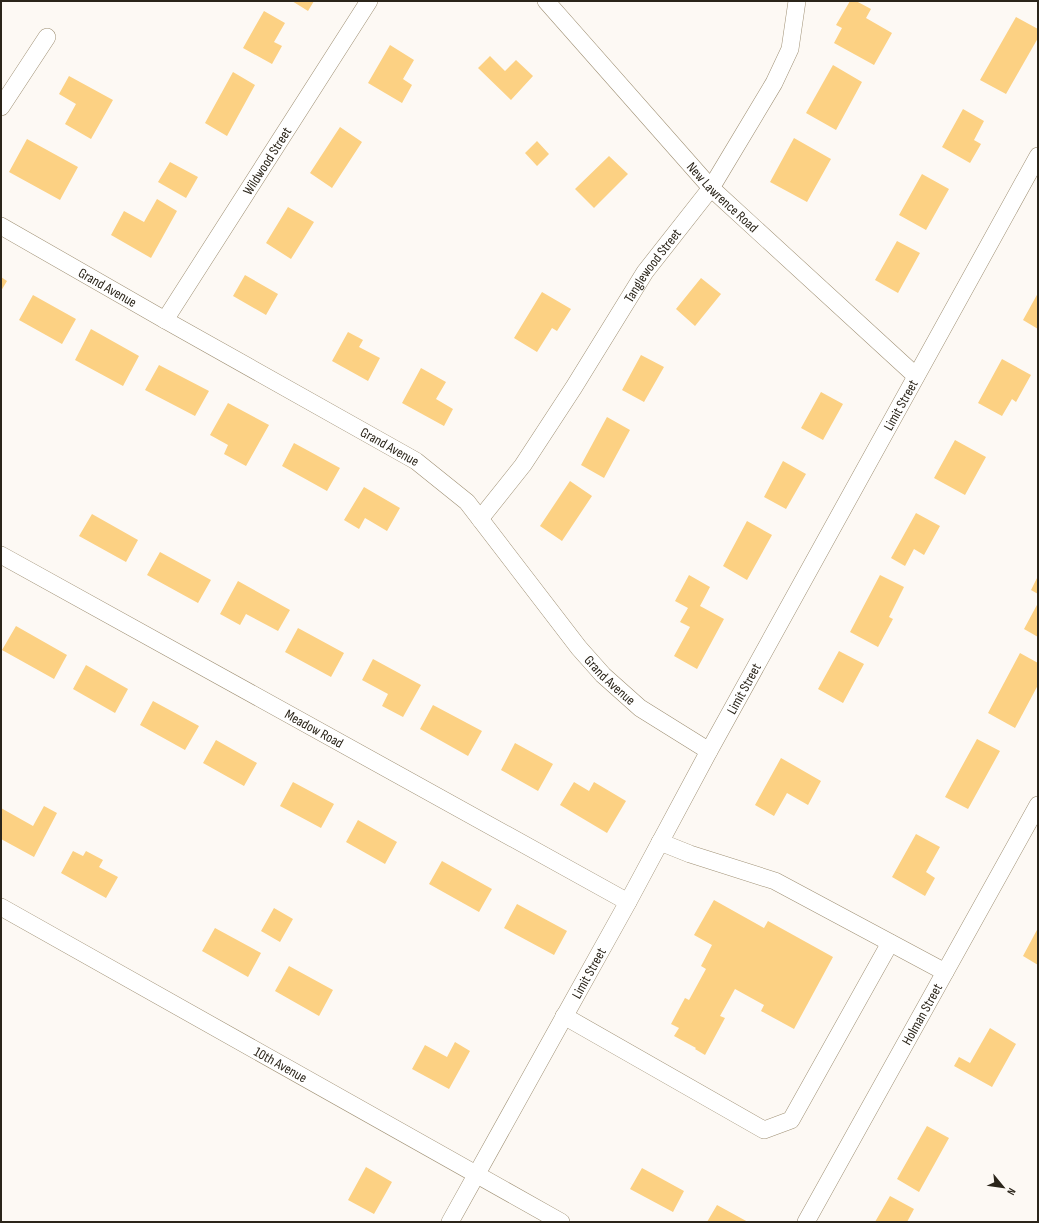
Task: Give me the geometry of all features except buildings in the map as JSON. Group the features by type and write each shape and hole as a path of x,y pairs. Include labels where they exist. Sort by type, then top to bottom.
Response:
{"street":[{"name":"Wildwood Street","path":"165,320 369,1"},
{"name":"New Lawrence Road","path":"546,1 711,188 916,376"},
{"name":"Tanglewood Street","path":"480,519 523,465 574,387 645,272 711,188 774,83 790,49 797,1"},
{"path":"1,107 47,37"},
{"name":"Limit Street","path":"450,1222 628,902 709,751 1038,156"},
{"name":"Grand Avenue","path":"1,226 416,461 467,502 574,642 603,675 640,708 709,751"},
{"name":"Meadow Road","path":"1,555 628,902"},
{"name":"Holman Street","path":"806,1222 1038,805"},
{"path":"660,842 690,854 775,881 945,972"},
{"name":"10th Avenue","path":"1,907 561,1222"},
{"path":"564,1016 764,1130 791,1120 890,943"}]}
